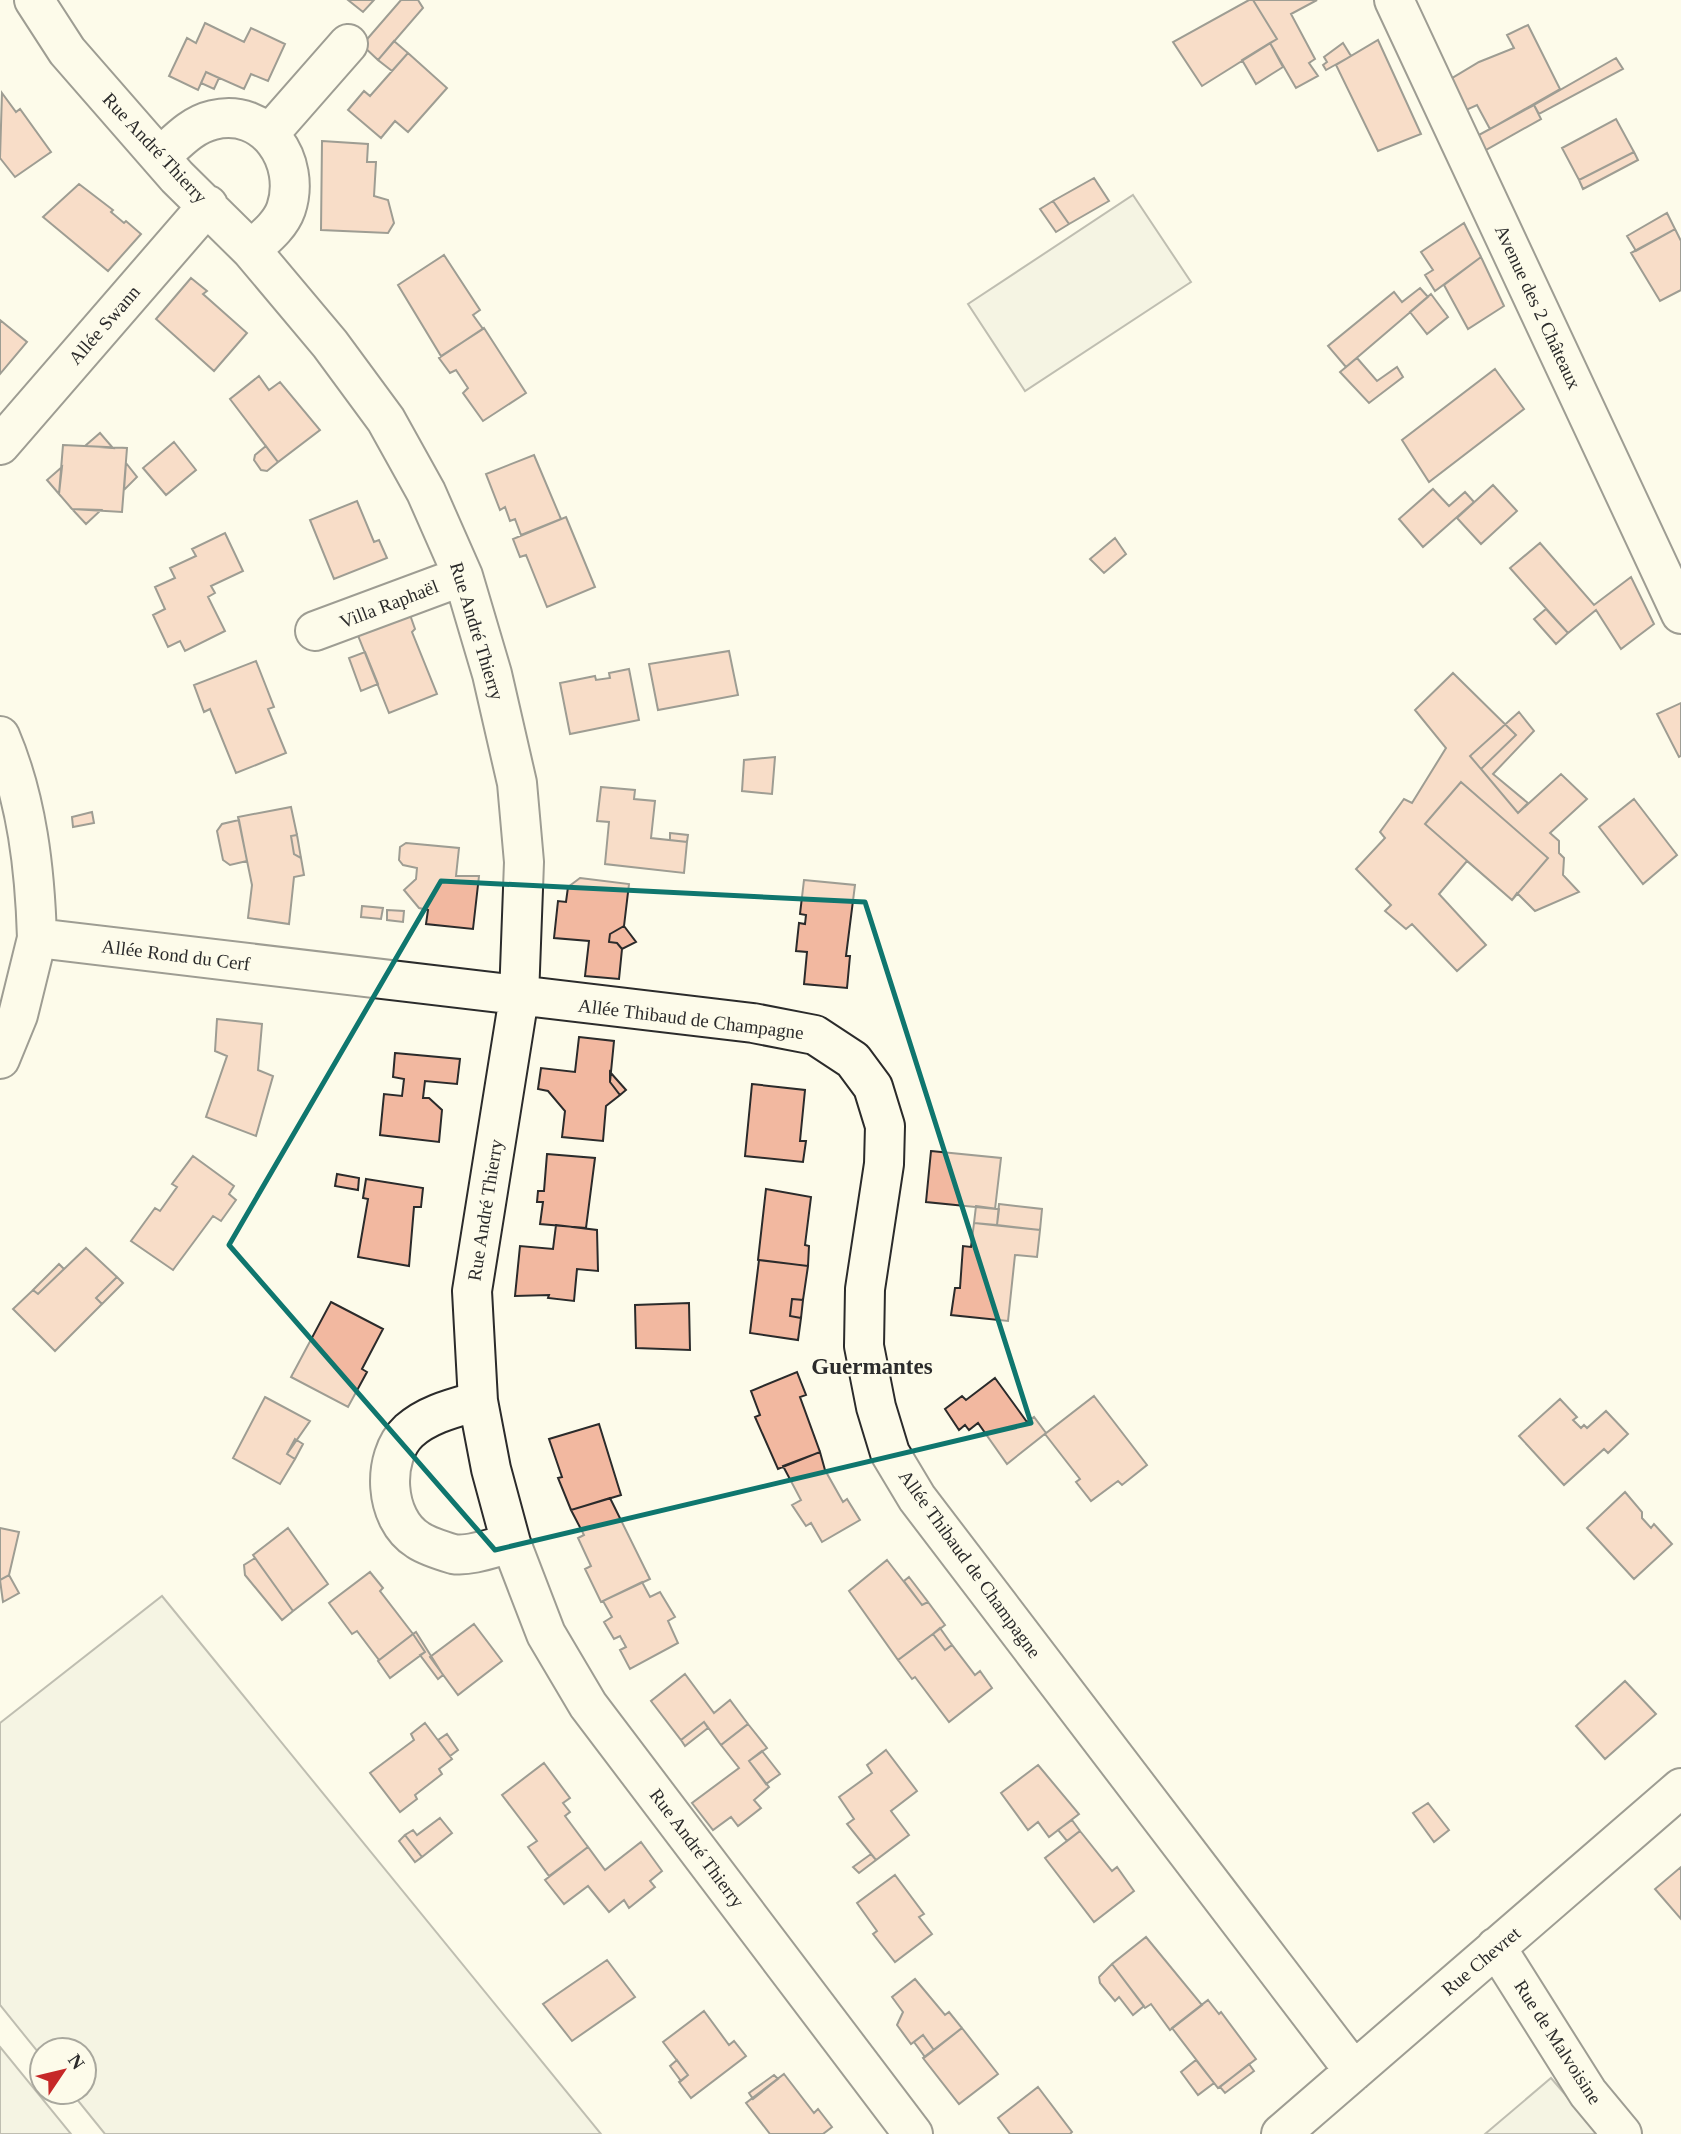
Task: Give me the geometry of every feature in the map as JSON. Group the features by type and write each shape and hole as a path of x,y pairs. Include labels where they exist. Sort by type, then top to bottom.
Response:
{"street":[{"name":"Rue André Thierry","path":"34,0 67,51 160,157 251,250 330,344 386,420 426,492 463,576 492,674 517,783 524,862 519,997 472,1291 478,1401 491,1469 511,1544 546,1634 589,1704 913,2134"},
{"name":"Avenue des 2 Châteaux","path":"1394,0 1681,614"},
{"path":"269,134 348,44"},
{"path":"160,157 192,129 212,120 240,120 269,134 289,166 290,187 285,211 271,232 251,250"},
{"name":"Allée Swann","path":"0,445 208,205"},
{"name":"Villa Raphaël","path":"314,631 463,576"},
{"path":"0,736 23,807 36,888 37,938 18,1015 0,1059"},
{"name":"Allée Rond du Cerf","path":"37,938 519,997"},
{"name":"Allée Thibaud de Champagne","path":"519,997 753,1023 815,1035 853,1060 873,1087 885,1126 884,1164 865,1289 864,1346 876,1407 890,1453 917,1498 1354,2071"},
{"path":"478,1401 435,1414 408,1432 393,1454 389,1488 396,1513 416,1540 456,1555 511,1544"},
{"name":"Rue Chevret","path":"1281,2134 1681,1788"},
{"name":"Rue de Malvoisine","path":"1496,1947 1588,2093 1622,2134"}],"highlighted area":[{"path":"441,881 865,902 1031,1423 495,1550 229,1245"}],"shaded area":[{"path":"1133,195 1191,282 1025,391 968,304"},
{"path":"162,1596 601,2134 105,2134 82,2106 98,2106 98,2036 28,2036 28,2040 0,2005 0,1723"},
{"path":"0,2047 28,2081 28,2106 48,2106 71,2134 0,2134"},
{"path":"1551,2078 1599,2134 1485,2134"}],"building":[{"path":"348,0 374,0 363,12"},
{"path":"401,0 418,0 423,8 378,60 362,45"},
{"path":"1253,0 1277,39 1202,86 1173,42"},
{"path":"1253,0 1317,0 1291,14 1315,59 1309,63 1318,76 1296,88 1270,43 1277,39"},
{"path":"205,23 244,42 251,28 285,44 268,81 251,74 244,89 206,72 198,90 169,76 187,38 196,43"},
{"path":"1528,25 1560,89 1490,129 1477,105 1464,111 1449,80 1479,62 1514,48 1507,35"},
{"path":"1378,40 1421,134 1378,151 1336,65"},
{"path":"394,41 408,53 392,71 378,60"},
{"path":"1270,43 1283,67 1256,84 1242,60"},
{"path":"1343,43 1351,56 1326,70 1323,65 1327,62 1324,57"},
{"path":"408,53 447,88 408,132 395,121 381,138 348,110 364,91 370,96"},
{"path":"1616,58 1623,69 1539,114 1534,105"},
{"path":"206,72 219,78 214,89 201,83"},
{"path":"2,93 16,112 20,109 51,152 15,177 0,158"},
{"path":"1534,105 1541,119 1484,151 1477,136"},
{"path":"1616,119 1634,152 1579,180 1562,148"},
{"path":"322,141 368,144 367,162 376,162 374,196 388,200 394,223 388,233 321,230"},
{"path":"1634,152 1638,160 1583,189 1579,180"},
{"path":"1094,178 1109,201 1069,224 1053,201"},
{"path":"79,184 113,210 111,212 124,223 126,221 141,234 108,271 43,217"},
{"path":"1053,201 1069,224 1056,232 1040,209"},
{"path":"1667,213 1675,229 1636,251 1627,236"},
{"path":"1464,223 1481,257 1435,291 1425,275 1433,270 1421,252"},
{"path":"1675,229 1681,241 1681,290 1660,301 1631,253"},
{"path":"444,255 480,310 473,315 483,329 441,356 398,285"},
{"path":"1481,257 1504,306 1468,329 1444,285"},
{"path":"191,278 207,291 203,294 247,333 214,371 156,319"},
{"path":"1420,288 1428,297 1346,367 1328,346 1394,292 1402,302"},
{"path":"1431,294 1448,317 1427,334 1410,312"},
{"path":"0,320 27,342 0,374"},
{"path":"484,328 526,393 483,421 463,393 468,388 456,370 450,373 439,358"},
{"path":"1357,358 1377,381 1397,367 1403,377 1369,403 1340,372"},
{"path":"1495,369 1524,409 1429,482 1402,440"},
{"path":"259,376 269,390 280,382 320,430 278,462 230,399"},
{"path":"100,433 113,448 85,446"},
{"path":"174,442 196,470 166,495 143,468"},
{"path":"63,445 127,448 122,512 72,509 59,494"},
{"path":"266,446 278,462 267,471 261,470 254,460 255,455"},
{"path":"534,455 561,519 521,535 515,519 510,521 505,507 500,510 486,474"},
{"path":"126,463 137,477 124,490"},
{"path":"62,467 59,494 47,480"},
{"path":"1493,485 1517,511 1481,544 1457,518"},
{"path":"1433,489 1449,506 1465,492 1474,502 1423,547 1399,519"},
{"path":"357,501 374,542 379,540 387,558 334,579 310,520"},
{"path":"72,509 101,510 86,524"},
{"path":"566,517 595,587 547,607 526,555 520,557 513,539"},
{"path":"225,533 243,571 211,586 215,593 208,597 225,631 185,651 180,641 168,647 153,615 165,609 155,587 175,578 170,568 196,556 192,549"},
{"path":"1115,538 1126,554 1104,573 1090,559"},
{"path":"1540,543 1594,605 1631,577 1654,624 1621,649 1596,610 1568,633 1510,568"},
{"path":"1546,609 1568,633 1556,644 1534,619"},
{"path":"409,612 415,629 412,632 437,694 389,713 357,633"},
{"path":"729,651 738,695 658,710 649,664"},
{"path":"365,652 378,684 361,691 349,658"},
{"path":"256,661 274,707 268,709 286,753 236,773 210,709 204,712 194,685"},
{"path":"629,669 639,720 570,734 560,683 595,676 596,680 610,678 609,673"},
{"path":"1453,673 1516,735 1481,769 1518,813 1561,774 1587,799 1550,833 1559,841 1559,853 1564,858 1563,875 1579,892 1535,911 1517,893 1512,900 1467,861 1439,894 1486,945 1457,971 1412,924 1406,929 1385,911 1391,905 1356,869 1385,838 1380,832 1404,799 1412,803 1446,748 1415,710"},
{"path":"1681,703 1681,756 1679,757 1657,714"},
{"path":"1519,712 1534,731 1493,774 1528,803 1518,813 1470,756"},
{"path":"775,757 772,794 742,791 744,760"},
{"path":"1461,782 1548,858 1512,900 1425,824"},
{"path":"601,787 635,790 634,799 655,801 651,838 687,842 684,873 605,864 609,822 597,821"},
{"path":"1634,799 1677,855 1643,884 1599,827"},
{"path":"291,807 297,835 291,836 294,854 301,858 304,875 294,877 289,924 248,918 252,885 238,817"},
{"path":"92,812 94,823 73,827 72,817"},
{"path":"239,820 247,861 230,865 223,860 217,831 222,824"},
{"path":"670,833 688,835 687,842 670,840"},
{"path":"297,835 301,858 294,854 291,836"},
{"path":"406,843 459,848 456,876 479,876 473,929 426,924 428,910 419,908 404,890 416,879 417,868 403,865 399,860 400,847"},
{"path":"580,878 629,884 624,926 610,934 609,942 617,943 622,949 619,979 585,976 589,941 554,938 558,901 566,902 568,887"},
{"path":"804,880 855,885 846,956 850,956 847,988 804,984 807,952 796,951 799,923 805,924 806,915 800,914"},
{"path":"362,906 383,908 381,919 361,917"},
{"path":"387,910 404,911 403,922 387,920"},
{"path":"624,926 636,942 622,949 617,943 609,942 610,934"},
{"path":"217,1019 262,1024 258,1070 273,1076 256,1136 206,1117 227,1056 215,1051"},
{"path":"579,1037 614,1041 610,1082 620,1095 606,1106 603,1141 562,1137 565,1111 548,1091 538,1089 541,1068 575,1072"},
{"path":"395,1053 460,1059 457,1084 425,1081 423,1098 429,1098 442,1110 439,1142 380,1135 384,1094 402,1096 404,1079 393,1077"},
{"path":"610,1072 626,1090 620,1095 610,1082"},
{"path":"752,1084 805,1090 800,1141 806,1141 803,1162 745,1156"},
{"path":"931,1151 1001,1158 995,1209 926,1202"},
{"path":"547,1154 595,1158 586,1228 540,1224 543,1202 537,1202 538,1191 544,1191"},
{"path":"193,1156 234,1186 229,1194 236,1200 221,1221 213,1216 173,1270 131,1241 155,1208 160,1211 177,1187 172,1184"},
{"path":"337,1174 359,1178 358,1190 335,1186"},
{"path":"366,1179 423,1188 421,1207 414,1207 409,1266 358,1257 368,1199 363,1198"},
{"path":"766,1189 811,1197 805,1245 809,1246 808,1266 758,1260"},
{"path":"999,1204 1042,1209 1040,1230 997,1225"},
{"path":"976,1206 999,1209 997,1225 974,1223"},
{"path":"974,1223 1040,1230 1037,1257 1015,1255 1008,1321 951,1315 955,1288 960,1288 963,1246 971,1247"},
{"path":"556,1225 597,1230 598,1271 577,1269 574,1301 548,1298 549,1295 515,1296 520,1246 553,1249"},
{"path":"86,1248 117,1277 96,1298 102,1304 55,1351 13,1309 33,1290 38,1294"},
{"path":"759,1260 808,1266 803,1300 792,1299 790,1316 801,1318 798,1340 750,1333"},
{"path":"59,1264 64,1269 38,1294 33,1290"},
{"path":"117,1277 123,1283 102,1304 96,1298"},
{"path":"792,1299 803,1300 801,1318 790,1316"},
{"path":"331,1302 383,1329 362,1369 367,1372 348,1407 291,1377"},
{"path":"689,1303 690,1350 636,1348 635,1305"},
{"path":"797,1372 806,1395 800,1397 820,1452 778,1469 755,1417 760,1415 751,1391"},
{"path":"995,1378 1027,1422 1034,1417 1046,1433 1007,1464 978,1423 969,1430 965,1425 959,1430 945,1409 962,1396 966,1400"},
{"path":"1094,1396 1147,1465 1122,1485 1118,1481 1091,1501 1076,1482 1080,1479 1045,1434"},
{"path":"265,1397 310,1421 287,1454 295,1459 280,1484 233,1458"},
{"path":"1560,1399 1577,1417 1573,1420 1581,1428 1584,1425 1587,1428 1606,1411 1628,1434 1608,1453 1604,1449 1564,1485 1519,1436"},
{"path":"599,1424 621,1495 571,1510 558,1478 562,1477 549,1439"},
{"path":"295,1439 303,1444 295,1459 287,1454"},
{"path":"820,1452 825,1470 843,1502 847,1499 860,1520 822,1542 811,1523 806,1526 792,1505 801,1500 783,1466"},
{"path":"1625,1492 1651,1528 1654,1524 1672,1544 1634,1579 1587,1528"},
{"path":"610,1498 650,1579 601,1602 585,1569 591,1566 578,1538 584,1535 571,1510"},
{"path":"0,1528 19,1532 9,1575 0,1580"},
{"path":"288,1528 328,1584 293,1611 253,1555"},
{"path":"255,1558 293,1611 282,1620 245,1575 244,1565"},
{"path":"887,1560 922,1605 928,1602 945,1625 898,1660 849,1591"},
{"path":"370,1572 383,1588 380,1591 413,1634 379,1660 357,1631 352,1634 329,1603"},
{"path":"9,1575 19,1593 3,1602 0,1580"},
{"path":"909,1577 928,1602 922,1605 904,1581"},
{"path":"642,1582 650,1597 660,1592 675,1617 668,1621 678,1643 630,1669 620,1650 626,1647 620,1636 614,1639 604,1622 612,1617 603,1601"},
{"path":"474,1624 502,1661 458,1695 430,1657"},
{"path":"940,1628 952,1645 945,1650 933,1634"},
{"path":"416,1632 443,1675 438,1679 420,1655 425,1652 413,1634"},
{"path":"413,1634 425,1652 390,1678 378,1661"},
{"path":"933,1634 945,1650 952,1645 975,1675 980,1671 992,1688 949,1722 915,1677 912,1679 898,1660"},
{"path":"685,1674 714,1713 730,1700 748,1724 721,1745 704,1722 681,1740 651,1701"},
{"path":"1625,1681 1656,1714 1605,1759 1576,1726"},
{"path":"704,1722 708,1728 685,1746 681,1740"},
{"path":"425,1723 452,1759 439,1769 442,1774 415,1795 417,1799 400,1812 370,1773 414,1740 411,1734"},
{"path":"748,1724 767,1748 749,1761 769,1787 754,1800 761,1808 738,1826 731,1817 713,1830 692,1803 739,1768 721,1745"},
{"path":"447,1734 458,1750 450,1756 438,1740"},
{"path":"886,1750 917,1791 891,1811 909,1835 876,1860 847,1824 854,1819 839,1797 872,1773 867,1765"},
{"path":"762,1751 780,1774 766,1784 749,1761"},
{"path":"544,1763 570,1798 563,1803 570,1812 565,1816 588,1847 549,1876 528,1847 537,1841 502,1795"},
{"path":"1038,1765 1079,1814 1049,1837 1038,1822 1028,1830 1001,1793"},
{"path":"1428,1803 1449,1830 1434,1842 1413,1813"},
{"path":"440,1818 452,1833 422,1857 405,1835 413,1830 417,1835"},
{"path":"1072,1820 1080,1831 1067,1841 1058,1830"},
{"path":"1080,1831 1112,1871 1117,1867 1134,1891 1094,1922 1045,1858"},
{"path":"405,1835 422,1857 415,1862 399,1841"},
{"path":"641,1842 662,1871 650,1881 655,1887 629,1908 624,1900 609,1912 588,1886 564,1904 545,1880 588,1847 605,1870"},
{"path":"871,1854 876,1860 859,1873 853,1867"},
{"path":"1681,1867 1681,1919 1655,1889"},
{"path":"895,1875 924,1914 919,1917 932,1934 895,1962 873,1934 877,1931 857,1903"},
{"path":"1146,1937 1202,2005 1170,2030 1151,2004 1145,2008 1112,1964"},
{"path":"607,1960 635,1997 572,2041 543,2004"},
{"path":"1112,1964 1144,2006 1133,2015 1119,1997 1115,2001 1100,1983 1099,1977"},
{"path":"915,1979 945,2015 949,2012 962,2028 934,2050 923,2035 911,2044 897,2025 903,2012 892,1997"},
{"path":"1208,2000 1219,2014 1221,2012 1256,2059 1218,2088 1172,2028"},
{"path":"704,2011 729,2045 734,2041 746,2056 691,2098 679,2082 688,2075 663,2042"},
{"path":"962,2028 998,2074 959,2104 923,2058"},
{"path":"923,2035 934,2050 925,2057 914,2042"},
{"path":"677,2060 688,2075 681,2081 670,2066"},
{"path":"1196,2060 1214,2083 1198,2095 1181,2072"},
{"path":"1249,2064 1254,2071 1225,2093 1220,2087"},
{"path":"784,2074 814,2113 818,2109 832,2127 823,2134 770,2134 746,2103"},
{"path":"774,2075 778,2079 753,2099 749,2093"},
{"path":"1038,2087 1072,2132 1070,2134 1010,2134 998,2118"}],"district":[{"name":"Guermantes","path":"872,1366"}]}
